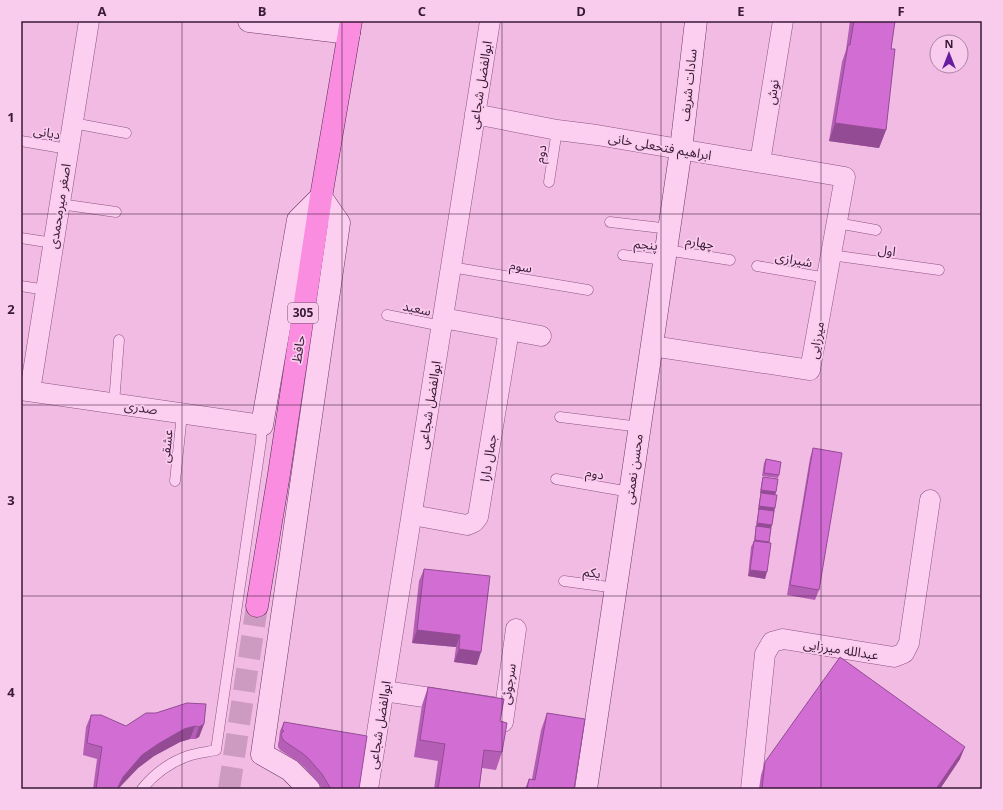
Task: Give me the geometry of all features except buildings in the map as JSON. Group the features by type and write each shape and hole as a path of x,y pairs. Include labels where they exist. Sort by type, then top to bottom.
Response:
{"main road":[{"name":"حافظ","path":"257,606 279,474 321,197 350,27"}],"street":[{"name":"اصغر میرمحمدی","path":"25,390 46,290 89,21"},
{"path":"249,21 350,27"},
{"name":"ابوالفضل شجاعی","path":"368,789 490,21"},
{"name":"سادات شریف","path":"681,149 696,21"},
{"name":"نوش","path":"760,162 783,21"},
{"name":"ابراهیم فتحعلی خانی","path":"475,114 558,130 596,135 845,177"},
{"name":"محسن نعمتی","path":"586,789 681,149"},
{"name":"میرزایی","path":"652,346 810,370 845,177"},
{"path":"262,426 298,220 321,197"},
{"name":"305","path":"309,789 290,770 262,754 339,223 321,197"},
{"path":"442,322 509,330 541,336"},
{"name":"جمال دارا","path":"412,515 467,525 474,522 478,517 509,330"},
{"name":"صدری","path":"25,390 262,426"},
{"name":"عبدالله میرزایی","path":"751,789 765,654 772,642 783,639 894,657 904,653 909,643 930,500"},
{"name":"سرجوئی","path":"500,738 516,629"},
{"path":"384,691 505,708"}],"lane":[{"path":"73,123 126,133"},
{"name":"دوم","path":"549,182 558,130"},
{"name":"دیانی","path":"21,141 68,149"},
{"path":"60,204 116,212"},
{"path":"610,222 670,229"},
{"path":"837,223 876,230"},
{"path":"21,238 53,243"},
{"name":"اول","path":"831,254 939,270"},
{"name":"پنجم","path":"623,255 666,255"},
{"name":"چهارم","path":"666,255 730,260"},
{"name":"شیرازی","path":"757,266 827,278"},
{"name":"سوم","path":"451,267 588,290"},
{"path":"21,286 46,290"},
{"name":"سعید","path":"387,315 442,322"},
{"path":"114,404 119,340"},
{"name":"عشقی","path":"175,481 182,414"},
{"path":"560,417 640,427"},
{"path":"142,789 158,773 172,763 188,756 216,750 262,426"},
{"name":"دوم","path":"556,479 630,492"},
{"name":"یکم","path":"564,581 616,588"}],"tunnel":[{"path":"229,789 257,606"}]}
